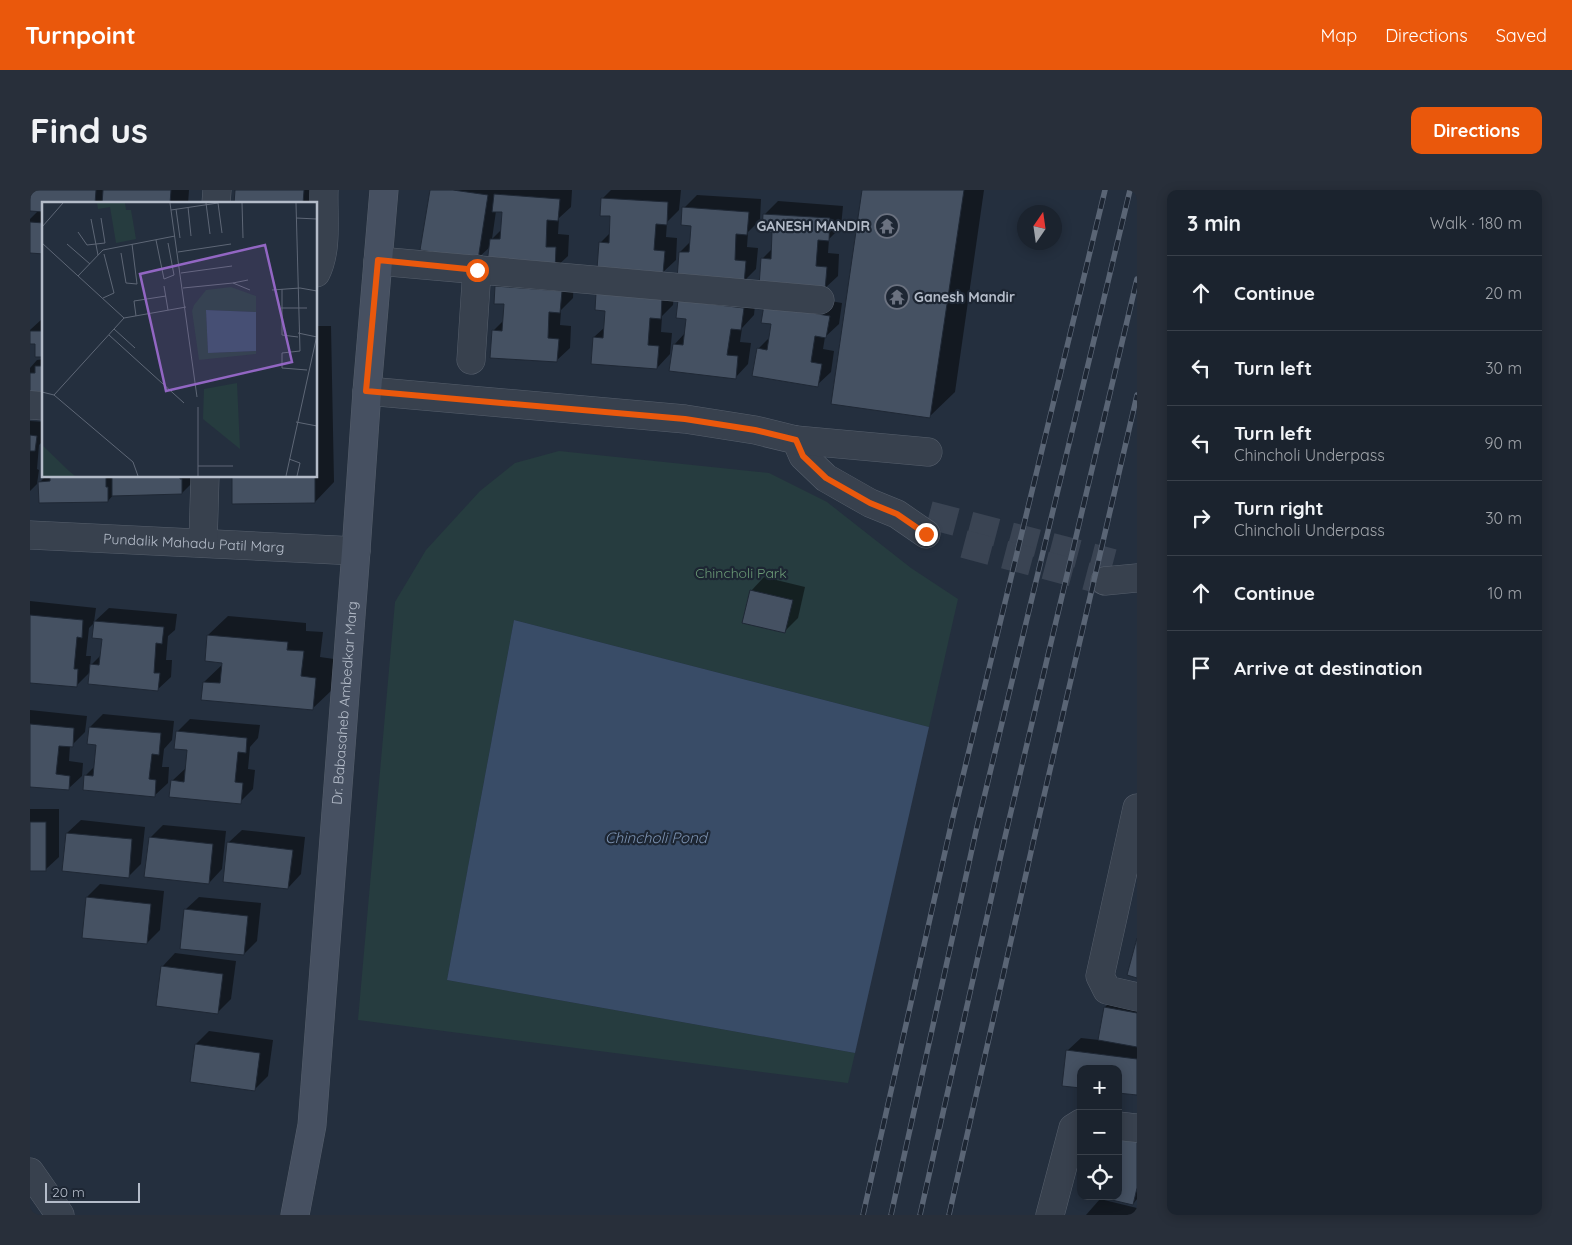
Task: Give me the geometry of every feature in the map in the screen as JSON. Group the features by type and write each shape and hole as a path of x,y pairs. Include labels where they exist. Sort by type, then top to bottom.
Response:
{"main road":[{"name":"Dr. Babasaheb Ambedkar Marg","path":"295,1215 312,1125 356,552 366,391 384,190"}],"street":[{"path":"318,269 321,262 324,190"},
{"path":"378,260 820,300"},
{"path":"471,360 477,270"},
{"path":"366,391 685,419 755,430 796,440 928,452"},
{"path":"796,440 803,456 826,478 870,503 928,525"},
{"path":"203,544 205,478"},
{"name":"Pundalik Mahadu Patil Marg","path":"30,535 356,552"},
{"path":"1109,572 1137,577"},
{"path":"1137,808 1100,976 1106,990 1137,997"},
{"path":"1050,1215 1073,1128 1077,1126"},
{"path":"1122,1126 1137,1128"},
{"path":"30,1172 60,1215"}],"green space":[{"name":"Chincholi Park","path":"559,451 769,473 827,502 911,568 958,599 929,727 514,620 447,980 855,1053 848,1083 358,1020 395,602 426,550 480,491 515,463"}],"water":[{"name":"Chincholi Pond","path":"514,620 929,727 855,1053 447,980"}],"building":[{"path":"30,190 96,190 95,202 42,202 42,212 30,211"},
{"path":"103,190 171,190 170,202 102,202"},
{"path":"235,190 304,190 303,202 234,202"},
{"path":"430,190 453,190 488,195 478,260 420,250"},
{"name":"Ganesh Mandir","path":"862,190 964,190 930,418 831,404"},
{"path":"494,194 560,199 558,221 547,220 546,247 556,247 555,271 487,263 490,239 500,239 502,212 492,212"},
{"path":"601,198 668,202 667,225 656,224 654,250 665,251 663,274 597,269 599,242 609,243 610,216 600,216"},
{"path":"682,207 749,212 747,235 736,234 735,260 746,261 744,284 677,279 679,252 689,252 691,226 681,225"},
{"path":"763,214 830,218 829,241 818,240 816,266 827,267 825,290 759,286 761,258 771,259 772,232 762,232"},
{"path":"30,222 42,223 42,254 30,253"},
{"path":"495,286 562,291 560,313 549,312 548,338 559,339 557,362 490,358 492,330 502,331 504,304 494,304"},
{"path":"596,293 662,297 661,319 650,318 648,345 659,346 657,369 591,364 593,337 603,338 605,311 595,310"},
{"path":"678,300 744,308 741,330 731,329 727,355 738,356 736,379 669,371 673,344 683,345 686,319 676,318"},
{"path":"764,305 830,316 826,338 815,336 811,362 822,364 818,387 752,376 757,348 767,350 771,324 761,323"},
{"path":"30,331 42,331 42,357 35,357 35,344 30,344"},
{"path":"35,366 42,366 42,394 30,394 30,373 35,373"},
{"path":"30,435 37,436 35,451 30,451"},
{"path":"50,478 106,478 108,502 39,503 38,482 50,481"},
{"path":"112,478 182,479 182,494 112,496"},
{"path":"232,478 315,478 315,503 232,504"},
{"path":"750,590 793,600 785,633 742,623"},
{"path":"30,615 83,620 82,638 77,637 74,669 78,669 77,687 30,683"},
{"path":"94,621 164,627 162,644 156,643 154,673 160,673 158,691 88,684 90,664 99,665 102,639 92,638"},
{"path":"207,635 288,642 287,650 304,651 301,676 316,678 313,710 201,700 203,682 220,683 222,663 205,661"},
{"path":"30,724 74,728 73,747 59,746 56,774 70,776 69,790 30,787"},
{"path":"89,727 161,733 159,755 152,754 149,779 156,780 155,797 83,790 84,775 93,776 96,745 87,744"},
{"path":"176,731 247,738 246,753 238,752 235,782 243,783 241,804 169,797 171,780 184,782 187,750 174,749"},
{"path":"30,822 46,822 46,871 30,871"},
{"path":"66,833 132,839 129,878 62,871"},
{"path":"149,837 213,844 209,884 144,877"},
{"path":"227,842 293,850 288,889 223,882"},
{"path":"86,897 151,904 147,944 82,938"},
{"path":"184,909 248,916 244,955 180,949"},
{"path":"1137,938 1137,978 1127,975"},
{"path":"161,966 223,974 218,1014 156,1006"},
{"path":"1104,1007 1137,1013 1137,1047 1098,1040"},
{"path":"195,1044 260,1053 255,1091 190,1082"},
{"path":"1066,1050 1137,1059 1137,1095 1122,1093 1122,1065 1077,1065 1077,1088 1062,1086"},
{"path":"1122,1138 1137,1141 1137,1188 1133,1205 1112,1200 1122,1200"}],"tunnel":[{"path":"929,515 1113,563"},
{"path":"964,544 1105,581"}],"railway":[{"path":"863,1215 952,821 1105,190"},
{"path":"891,1215 976,831 1130,190"},
{"path":"920,1215 1005,837 1137,279"},
{"path":"949,1215 1137,395"}],"place":[{"name":"GANESH MANDIR","path":"887,226"},
{"name":"Ganesh Mandir","path":"897,297"}],"route":[{"path":"477,270 378,260 366,391 685,419 755,430 796,440 803,456 826,478 870,503 897,514 926,534"}]}
